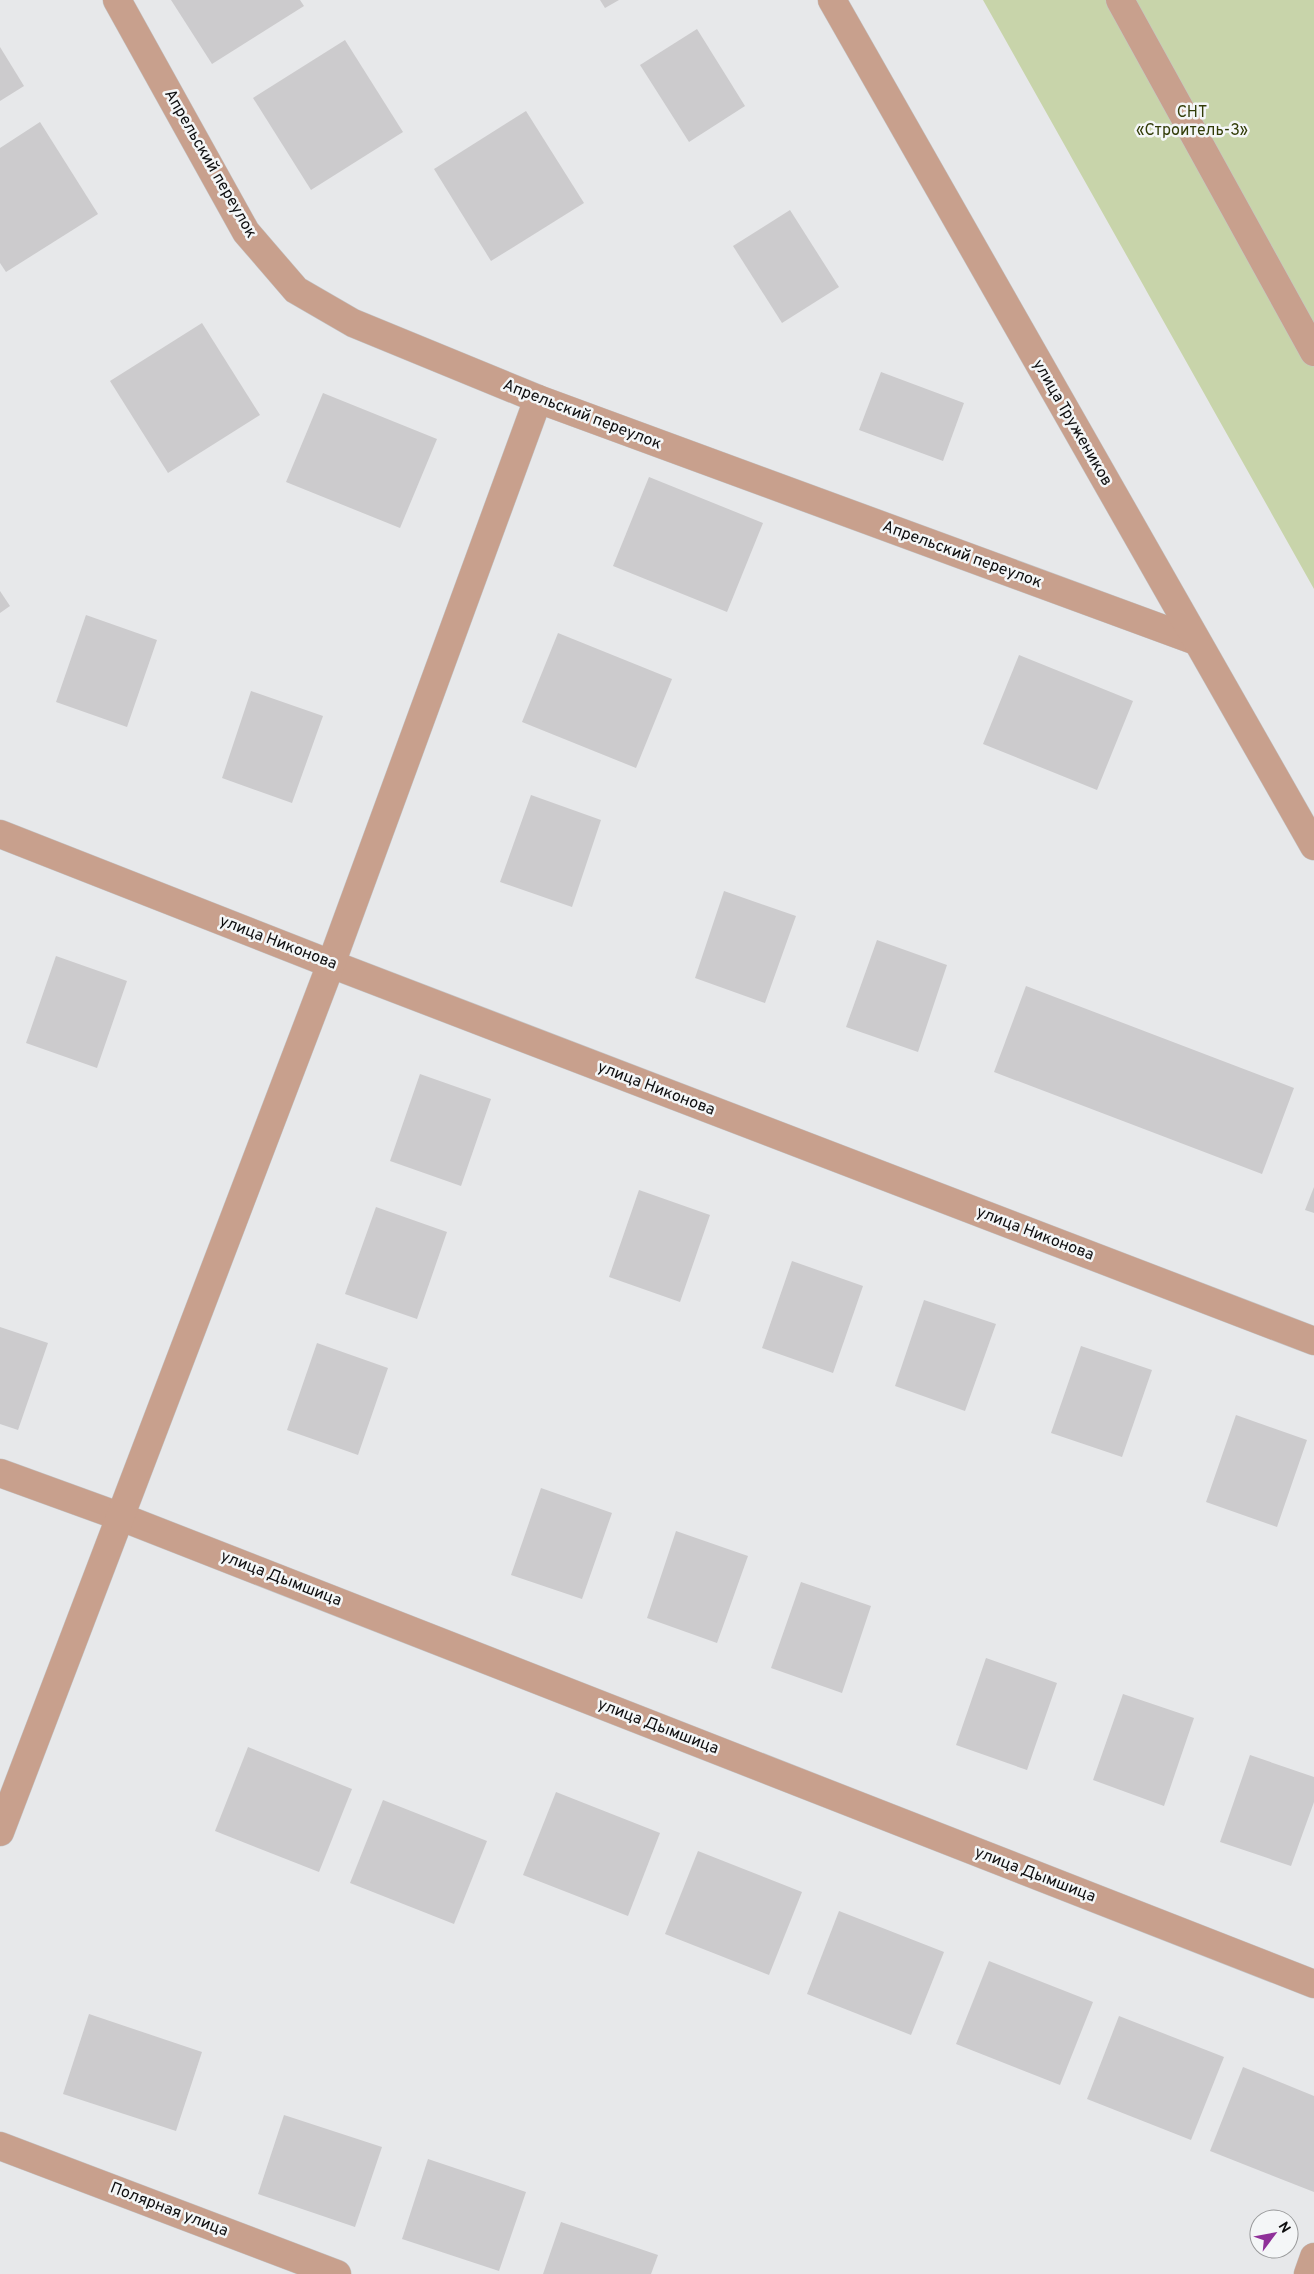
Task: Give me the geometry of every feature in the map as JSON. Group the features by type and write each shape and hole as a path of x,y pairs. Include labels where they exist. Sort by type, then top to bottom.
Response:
{"street":[{"name":"Апрельский переулок","path":"117,0 246,232 296,290 353,323 538,400 1196,641"},
{"name":"улица Тружеников","path":"832,0 1314,846"},
{"path":"1120,0 1313,349"},
{"path":"0,1832 331,964 538,400"},
{"name":"улица Никонова","path":"0,834 331,964 1314,1341"},
{"name":"улица Дымшица","path":"0,1473 121,1517 1314,1984"},
{"name":"Полярная улица","path":"0,2146 337,2274"},
{"path":"1308,2274 1314,2257"}],"green space":[{"name":"СНТ «Строитель-3»","path":"983,0 1314,0 1314,589"}],"building":[{"path":"171,0 300,0 304,6 212,64"},
{"path":"600,0 619,0 605,8"},
{"path":"697,29 745,106 689,142 640,65"},
{"path":"345,40 403,132 311,190 253,98"},
{"path":"0,47 24,86 0,101"},
{"path":"526,111 584,203 491,261 434,169"},
{"path":"40,122 98,214 6,272 0,263 0,148"},
{"path":"790,210 839,287 782,323 733,246"},
{"path":"202,323 260,415 168,473 110,381"},
{"path":"881,372 964,403 943,461 859,430"},
{"path":"323,393 437,439 400,528 286,482"},
{"path":"649,477 763,523 727,612 613,566"},
{"path":"0,591 10,606 0,613"},
{"path":"86,615 157,640 127,727 56,702"},
{"path":"558,633 672,679 636,768 522,722"},
{"path":"1019,655 1133,701 1097,790 983,744"},
{"path":"251,691 323,716 292,803 222,778"},
{"path":"531,795 601,820 572,907 500,882"},
{"path":"724,891 796,916 765,1003 695,978"},
{"path":"877,940 947,965 918,1052 846,1027"},
{"path":"56,956 127,981 97,1068 26,1043"},
{"path":"1026,986 1294,1088 1262,1174 994,1072"},
{"path":"420,1074 491,1099 461,1186 390,1161"},
{"path":"1314,1187 1314,1213 1305,1210"},
{"path":"639,1190 710,1215 680,1302 609,1277"},
{"path":"376,1207 447,1232 417,1319 345,1294"},
{"path":"792,1261 863,1286 833,1373 762,1348"},
{"path":"924,1300 996,1324 965,1411 895,1386"},
{"path":"0,1327 48,1343 18,1430 0,1424"},
{"path":"317,1343 388,1368 358,1455 287,1430"},
{"path":"1081,1346 1152,1370 1122,1457 1051,1433"},
{"path":"1236,1415 1307,1440 1277,1527 1206,1502"},
{"path":"541,1488 612,1513 582,1599 511,1575"},
{"path":"676,1531 748,1556 717,1643 647,1618"},
{"path":"801,1582 871,1606 842,1693 771,1668"},
{"path":"986,1658 1057,1683 1027,1770 956,1745"},
{"path":"1123,1694 1194,1718 1164,1806 1093,1780"},
{"path":"248,1747 352,1789 319,1872 215,1831"},
{"path":"1250,1755 1314,1777 1314,1802 1291,1866 1220,1842"},
{"path":"556,1792 660,1833 628,1916 523,1875"},
{"path":"383,1800 487,1841 454,1924 350,1883"},
{"path":"698,1851 802,1892 769,1975 665,1934"},
{"path":"839,1911 944,1952 911,2035 807,1994"},
{"path":"989,1961 1093,2002 1060,2085 956,2044"},
{"path":"89,2014 202,2052 176,2131 63,2094"},
{"path":"1119,2016 1224,2057 1191,2140 1087,2099"},
{"path":"1243,2067 1314,2096 1314,2192 1210,2151"},
{"path":"284,2115 382,2147 355,2227 258,2194"},
{"path":"428,2159 526,2192 499,2271 402,2239"},
{"path":"561,2222 658,2255 651,2274 543,2274"}]}
